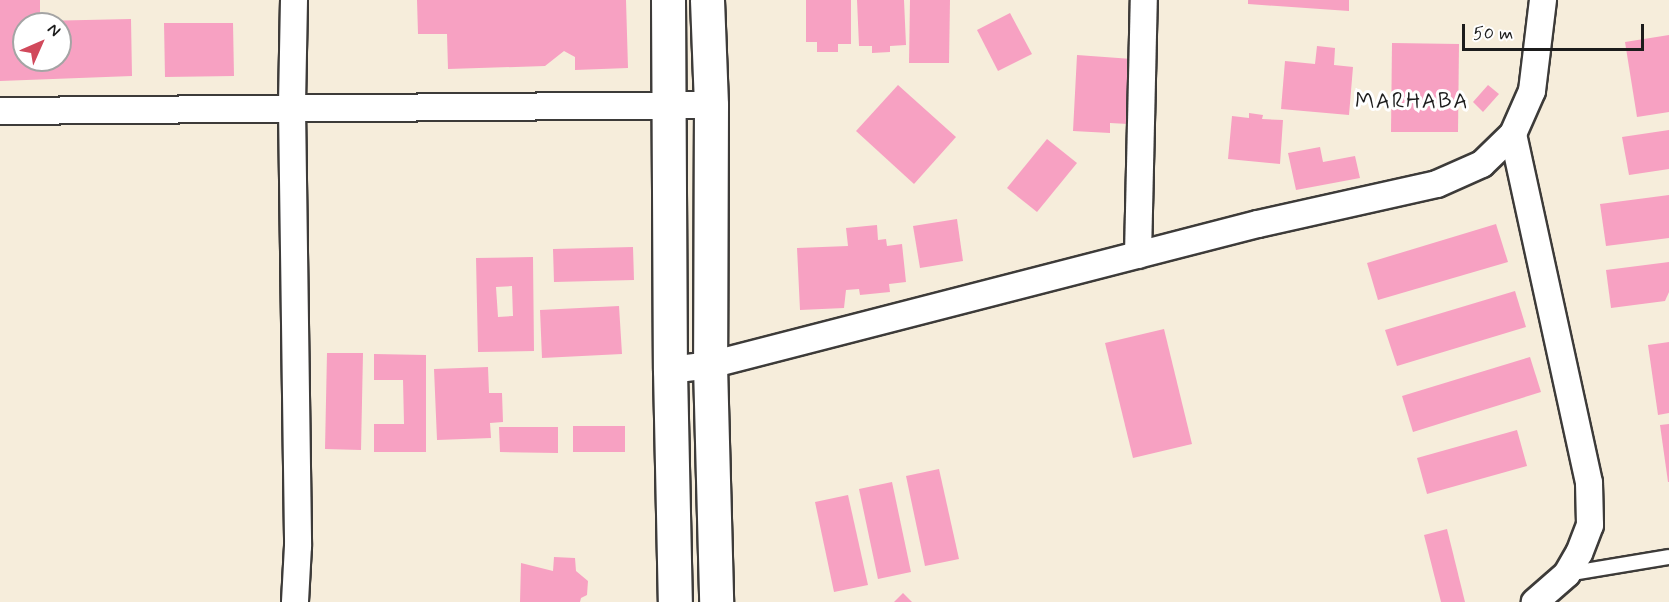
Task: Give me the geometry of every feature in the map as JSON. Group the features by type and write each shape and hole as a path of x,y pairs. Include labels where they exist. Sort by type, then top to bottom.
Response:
{"street":[{"path":"294,0 291,108 298,546 295,602"},
{"path":"668,0 670,370 675,602"},
{"path":"707,0 711,105 710,365 716,602"},
{"path":"1138,255 1144,0"},
{"path":"670,370 710,365 1258,224 1437,184 1482,164 1513,134 1532,91 1543,0"},
{"path":"0,111 711,105"},
{"path":"1513,134 1588,483 1590,525 1579,553 1567,574 1535,602"}],"lane":[{"path":"1567,574 1669,557"}],"building":[{"path":"0,0 40,0 40,12 12,12 12,72 72,72 72,20 131,19 132,76 0,81"},
{"path":"417,0 626,0 628,68 575,70 575,57 564,51 545,66 448,69 447,34 418,34"},
{"path":"806,0 851,0 851,44 838,44 838,52 817,52 817,42 806,42"},
{"path":"857,0 904,0 906,45 890,46 890,52 872,53 872,46 859,46"},
{"path":"910,0 950,0 949,63 909,63"},
{"path":"1248,0 1349,0 1349,11 1248,4"},
{"path":"1010,13 1032,54 998,71 977,30"},
{"path":"164,23 233,23 234,76 165,77"},
{"path":"1669,35 1669,112 1637,117 1625,42"},
{"path":"1392,43 1459,44 1458,132 1391,132"},
{"path":"1317,46 1335,48 1334,65 1353,67 1349,115 1281,109 1285,61 1315,64"},
{"path":"1077,55 1132,59 1128,124 1110,123 1110,133 1073,131"},
{"path":"898,85 956,137 914,184 856,131"},
{"path":"1488,85 1499,94 1483,112 1473,102"},
{"path":"1249,113 1263,115 1262,119 1283,120 1280,164 1228,159 1232,116 1249,118"},
{"path":"1669,130 1669,169 1629,175 1622,137"},
{"path":"1047,139 1077,163 1037,212 1007,188"},
{"path":"1320,147 1323,162 1355,156 1360,178 1296,190 1288,153"},
{"path":"1669,195 1669,238 1606,246 1600,204"},
{"path":"957,219 963,261 920,268 913,226"},
{"path":"1496,224 1508,262 1378,300 1367,263"},
{"path":"877,225 878,240 886,239 887,246 902,244 906,282 889,284 890,292 860,295 859,289 846,290 844,308 800,310 797,248 848,246 846,228"},
{"path":"633,247 634,280 554,282 553,249"},
{"path":"533,257 534,351 478,352 476,258","holes":["512,286 513,316 498,317 496,287"]},
{"path":"1669,262 1669,292 1665,301 1611,308 1606,270"},
{"path":"1515,291 1526,327 1397,366 1385,330"},
{"path":"619,306 622,354 542,358 540,310"},
{"path":"1164,329 1192,444 1133,458 1105,343"},
{"path":"1669,342 1669,413 1658,415 1648,345"},
{"path":"327,353 363,353 361,450 325,449"},
{"path":"374,354 426,355 426,452 374,452 374,424 404,424 403,380 374,380"},
{"path":"1530,357 1541,392 1413,432 1402,396"},
{"path":"488,367 489,393 502,393 503,422 490,423 491,438 437,440 434,369"},
{"path":"1669,424 1669,482 1668,482 1660,425"},
{"path":"573,426 625,426 625,452 573,452"},
{"path":"499,427 558,427 558,453 500,452"},
{"path":"1517,430 1527,466 1427,494 1417,458"},
{"path":"939,469 959,559 925,566 906,476"},
{"path":"892,482 911,572 878,579 859,489"},
{"path":"848,495 868,585 834,592 815,502"},
{"path":"1447,529 1465,602 1441,602 1424,535"},
{"path":"554,557 575,558 576,571 588,581 587,595 581,598 580,602 520,602 521,563 553,571"},
{"path":"903,593 912,602 894,602"}],"district":[{"name":"MARHABA","path":"1412,103"}]}
